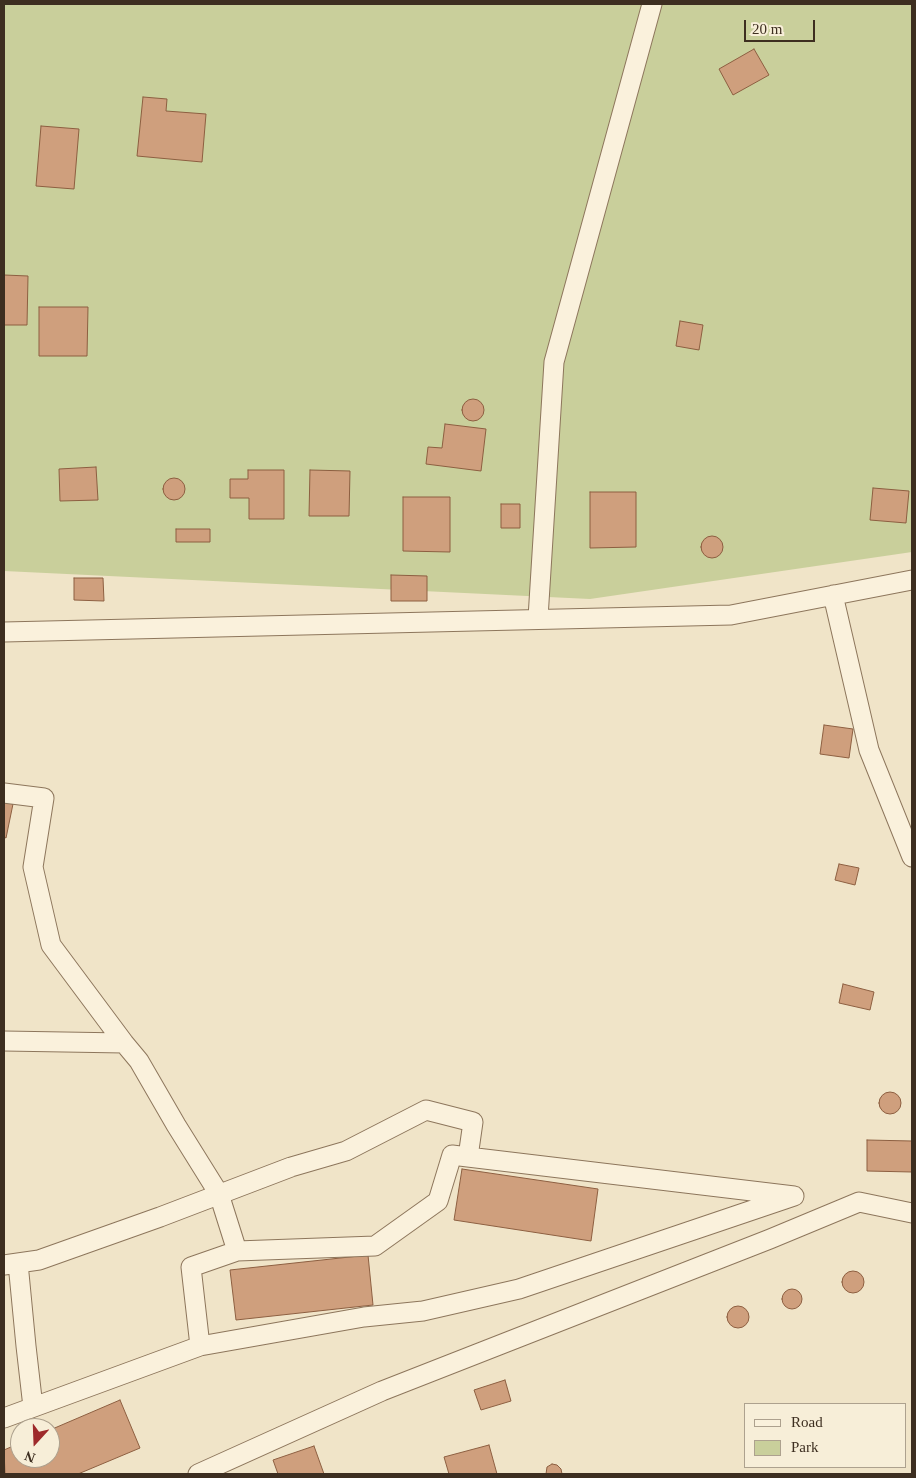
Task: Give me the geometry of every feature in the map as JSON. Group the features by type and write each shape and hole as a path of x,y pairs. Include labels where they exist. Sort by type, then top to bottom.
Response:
{"street":[{"path":"538,618 554,362 652,4"},
{"path":"4,632 538,618 731,615 912,580"},
{"path":"833,595 869,750 912,857"},
{"path":"4,793 44,798 32,867 52,945 124,1044 139,1061 219,1194 237,1250"},
{"path":"4,1041 124,1044"},
{"path":"33,1407 26,1346 11,1264 39,1260 160,1217 291,1167 346,1151 426,1110 473,1122 468,1157"},
{"path":"4,1418 200,1346 364,1317 423,1311 519,1289 794,1196 452,1155 438,1201 374,1246 237,1250 191,1268 200,1346"},
{"path":"198,1474 382,1391 770,1239 859,1202 912,1213"}],"green space":[{"path":"4,4 912,4 912,552 590,599 4,571"}],"building":[{"path":"754,49 769,75 733,95 719,69"},
{"path":"143,97 167,99 166,111 206,114 202,162 137,156"},
{"path":"41,126 79,129 74,189 36,186"},
{"path":"4,275 28,276 27,325 4,325"},
{"path":"39,307 88,307 87,356 39,356"},
{"path":"680,321 703,325 699,350 676,346"},
{"path":"473,399 481,402 484,410 481,418 473,421 465,418 462,410 465,402"},
{"path":"445,424 486,429 481,471 426,464 428,447 442,448"},
{"path":"96,467 98,500 60,501 59,469"},
{"path":"248,470 284,470 284,519 249,519 249,498 230,498 230,479 248,479"},
{"path":"310,470 350,471 349,516 309,516"},
{"path":"174,478 182,481 185,489 182,497 174,500 166,497 163,489 166,481"},
{"path":"873,488 909,491 906,523 870,520"},
{"path":"590,492 636,492 636,547 590,548"},
{"path":"403,497 450,497 450,552 403,551"},
{"path":"501,504 520,504 520,528 501,528"},
{"path":"176,529 210,529 210,542 176,542"},
{"path":"712,536 720,539 723,547 720,555 712,558 704,555 701,547 704,539"},
{"path":"391,575 427,576 427,601 391,601"},
{"path":"74,578 103,578 104,601 74,600"},
{"path":"824,725 853,729 849,758 820,754"},
{"path":"4,802 13,804 6,838 4,837"},
{"path":"839,864 859,868 855,885 835,880"},
{"path":"843,984 874,992 870,1010 839,1003"},
{"path":"890,1092 898,1095 901,1103 898,1111 890,1114 882,1111 879,1103 882,1095"},
{"path":"867,1140 912,1141 912,1172 867,1171"},
{"path":"462,1169 598,1189 591,1241 454,1220"},
{"path":"368,1255 373,1305 236,1320 230,1270"},
{"path":"853,1271 861,1274 864,1282 861,1290 853,1293 845,1290 842,1282 845,1274"},
{"path":"788,1289 796,1289 802,1295 802,1303 796,1309 788,1309 782,1303 782,1295"},
{"path":"738,1306 746,1309 749,1317 746,1325 738,1328 730,1325 727,1317 730,1309"},
{"path":"505,1380 511,1401 481,1410 474,1390"},
{"path":"120,1400 140,1448 78,1474 5,1474 4,1450 10,1447 10,1468 60,1468 60,1426"},
{"path":"489,1445 497,1474 449,1474 444,1457"},
{"path":"314,1446 324,1474 278,1474 273,1460"},
{"path":"552,1464 557,1465 561,1469 562,1474 546,1474 547,1467"}]}
